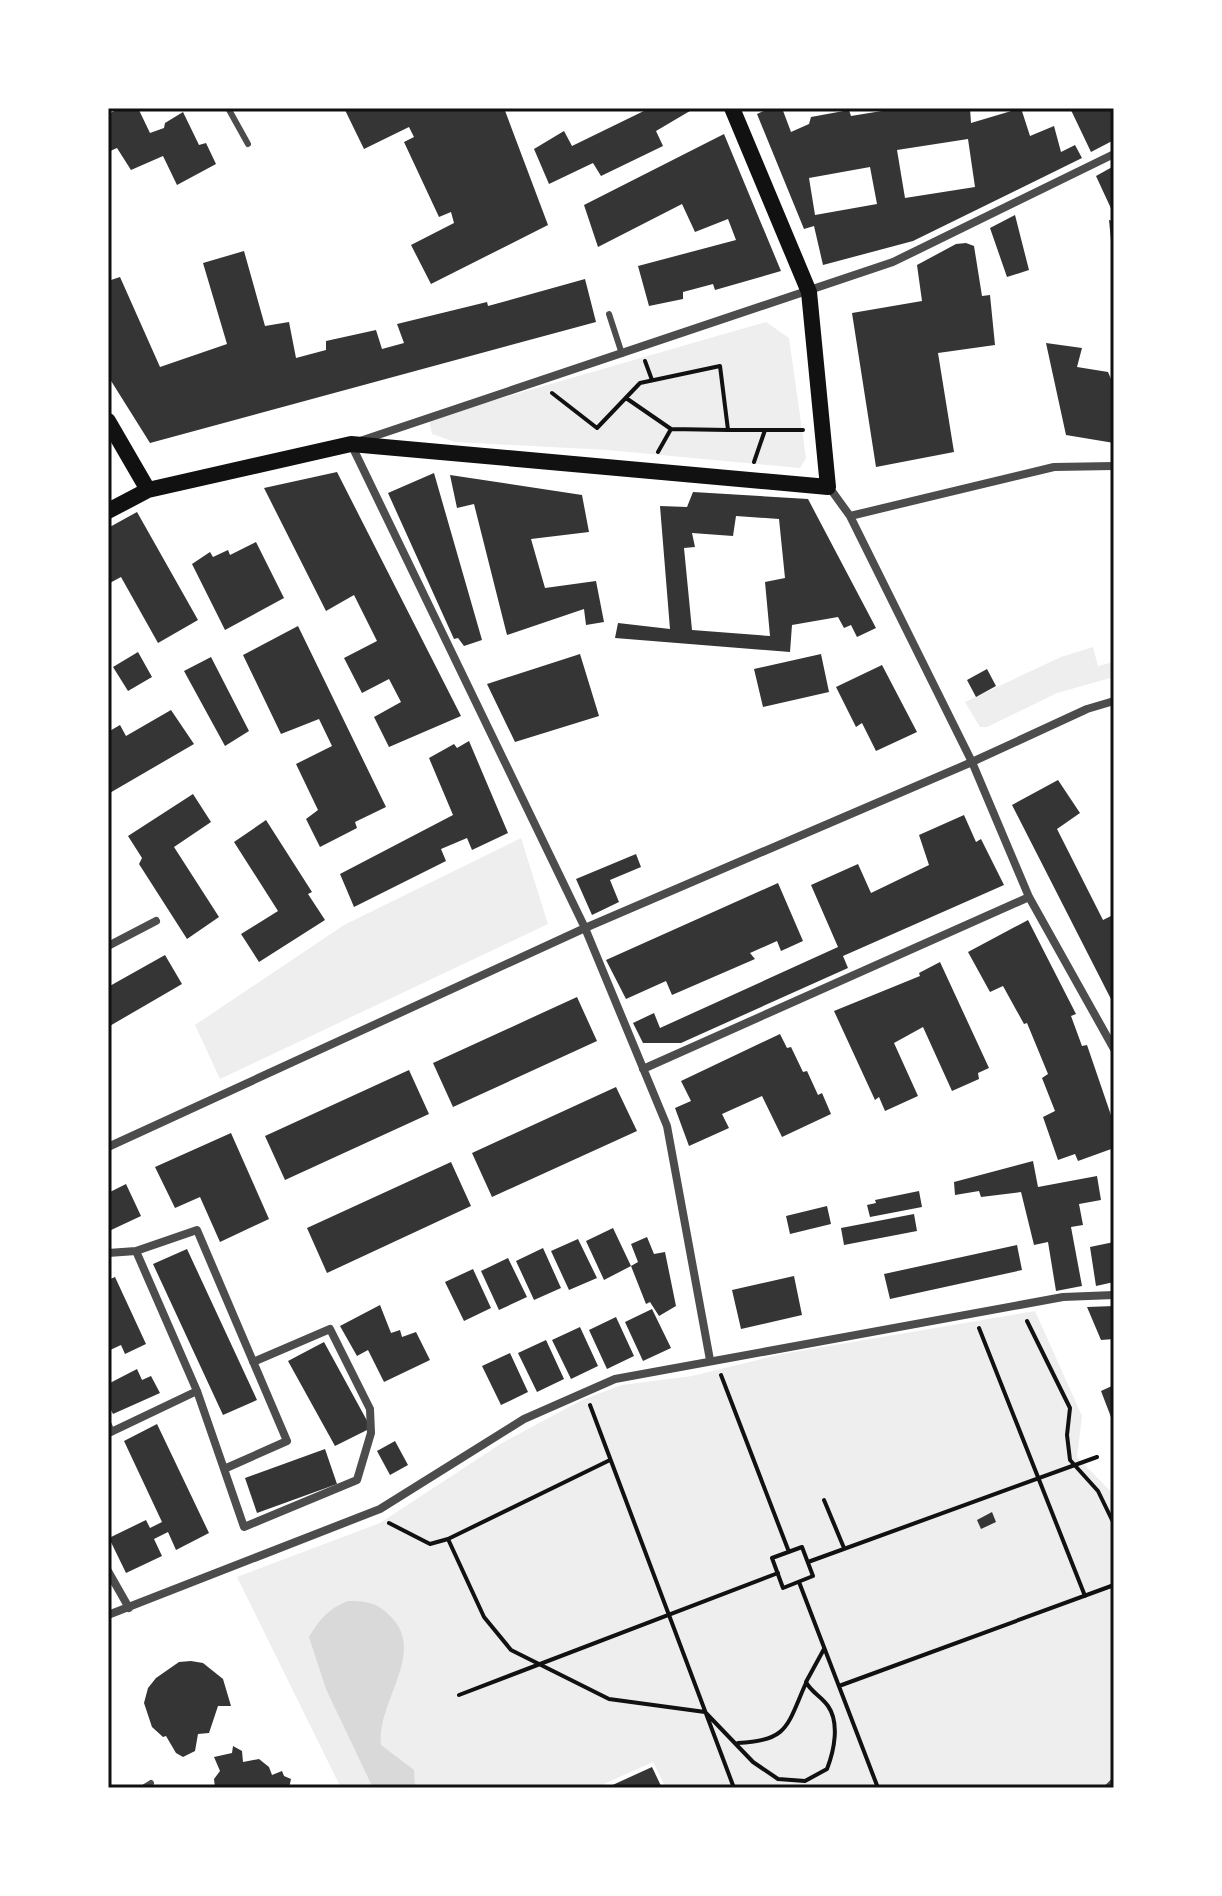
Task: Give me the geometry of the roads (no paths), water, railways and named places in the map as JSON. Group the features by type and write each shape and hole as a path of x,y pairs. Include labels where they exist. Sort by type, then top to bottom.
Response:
{"main road":[{"path":"108,511 148,490 351,444 828,487 809,292 732,108"},
{"path":"108,421 148,490"}],"street":[{"path":"710,1360 667,1126 585,928 351,444 893,262 1114,154"},
{"path":"850,516 1054,467 1114,466"},
{"path":"828,487 850,516 972,762 1029,897 1114,1049"},
{"path":"108,1147 585,928 972,762 1074,714 1114,701"},
{"path":"643,1069 1029,897"},
{"path":"108,946 156,921"},
{"path":"108,1253 136,1251 197,1230 287,1441 224,1469"},
{"path":"136,1251 197,1391 244,1527 357,1480 371,1433 370,1409 330,1329 253,1362"},
{"path":"108,1615 380,1509 524,1419 615,1379 1063,1297 1114,1295"},
{"path":"108,1425 111,1432 197,1391"},
{"path":"108,1571 129,1608"},
{"path":"1108,1788 1114,1782"}],"lane":[{"path":"228,108 248,144"},
{"path":"609,314 622,354"},
{"path":"143,1788 151,1783"}]}
